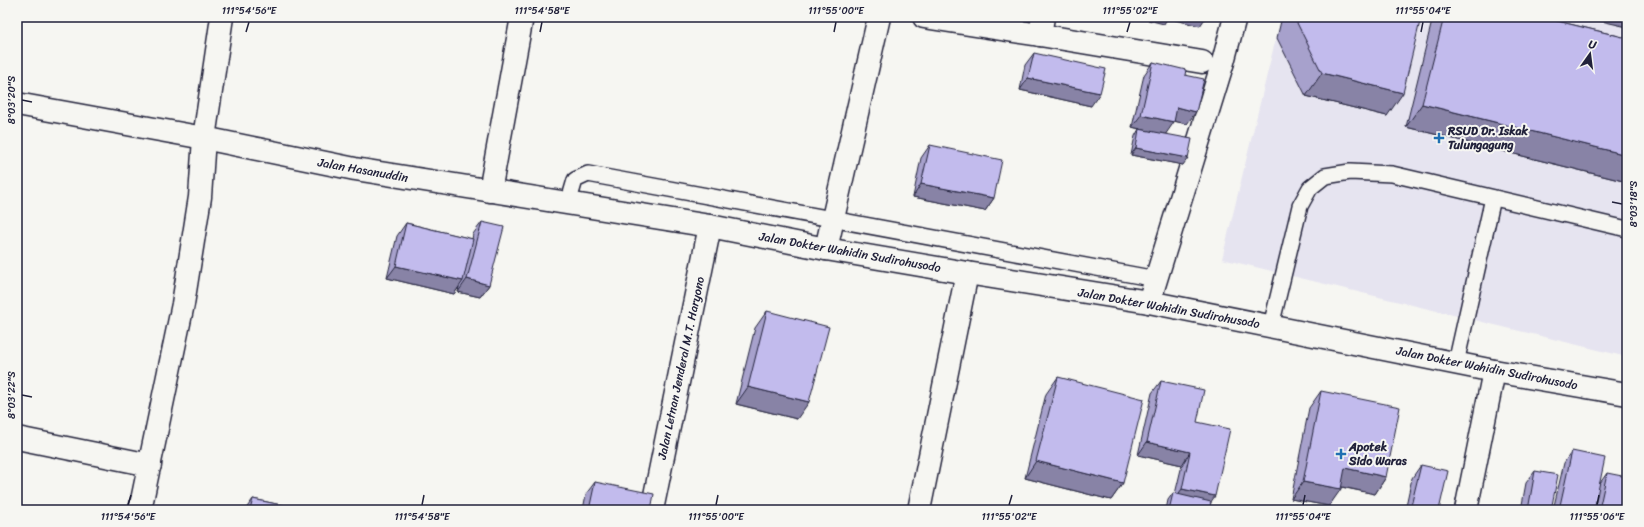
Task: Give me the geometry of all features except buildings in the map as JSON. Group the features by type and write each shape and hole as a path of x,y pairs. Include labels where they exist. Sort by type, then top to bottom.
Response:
{"street":[{"path":"140,510 183,304 200,197 204,138 222,17"},
{"path":"490,191 522,17"},
{"path":"826,249 879,17"},
{"path":"924,17 1042,26 1202,62"},
{"path":"1149,302 1223,62 1235,17"},
{"name":"Jalan Hasanuddin","path":"17,104 204,138 355,170 710,226"},
{"name":"Jalan Dokter Wahidin Sudirohusodo","path":"710,226 826,249 1149,302 1494,371 1627,394"},
{"name":"Jalan Letnan Jenderal M.T. Haryono","path":"652,510 710,226"},
{"path":"919,510 967,273"},
{"path":"1466,510 1494,371"},
{"path":"17,438 150,465"}],"lane":[{"path":"1270,326 1300,206 1310,188 1325,176 1350,172 1392,174 1627,229"},
{"path":"568,204 575,180 588,174 832,220 1156,278"},
{"path":"1456,363 1493,198"}],"shaded area":[{"name":"RSUD Dr. Iskak Tulungagung","path":"1281,17 1627,17 1627,357 1222,259"}],"place":[{"name":"RSUD Dr. Iskak Tulungagung","path":"1439,138"},
{"name":"Apotek Sido Waras","path":"1341,454"}]}
